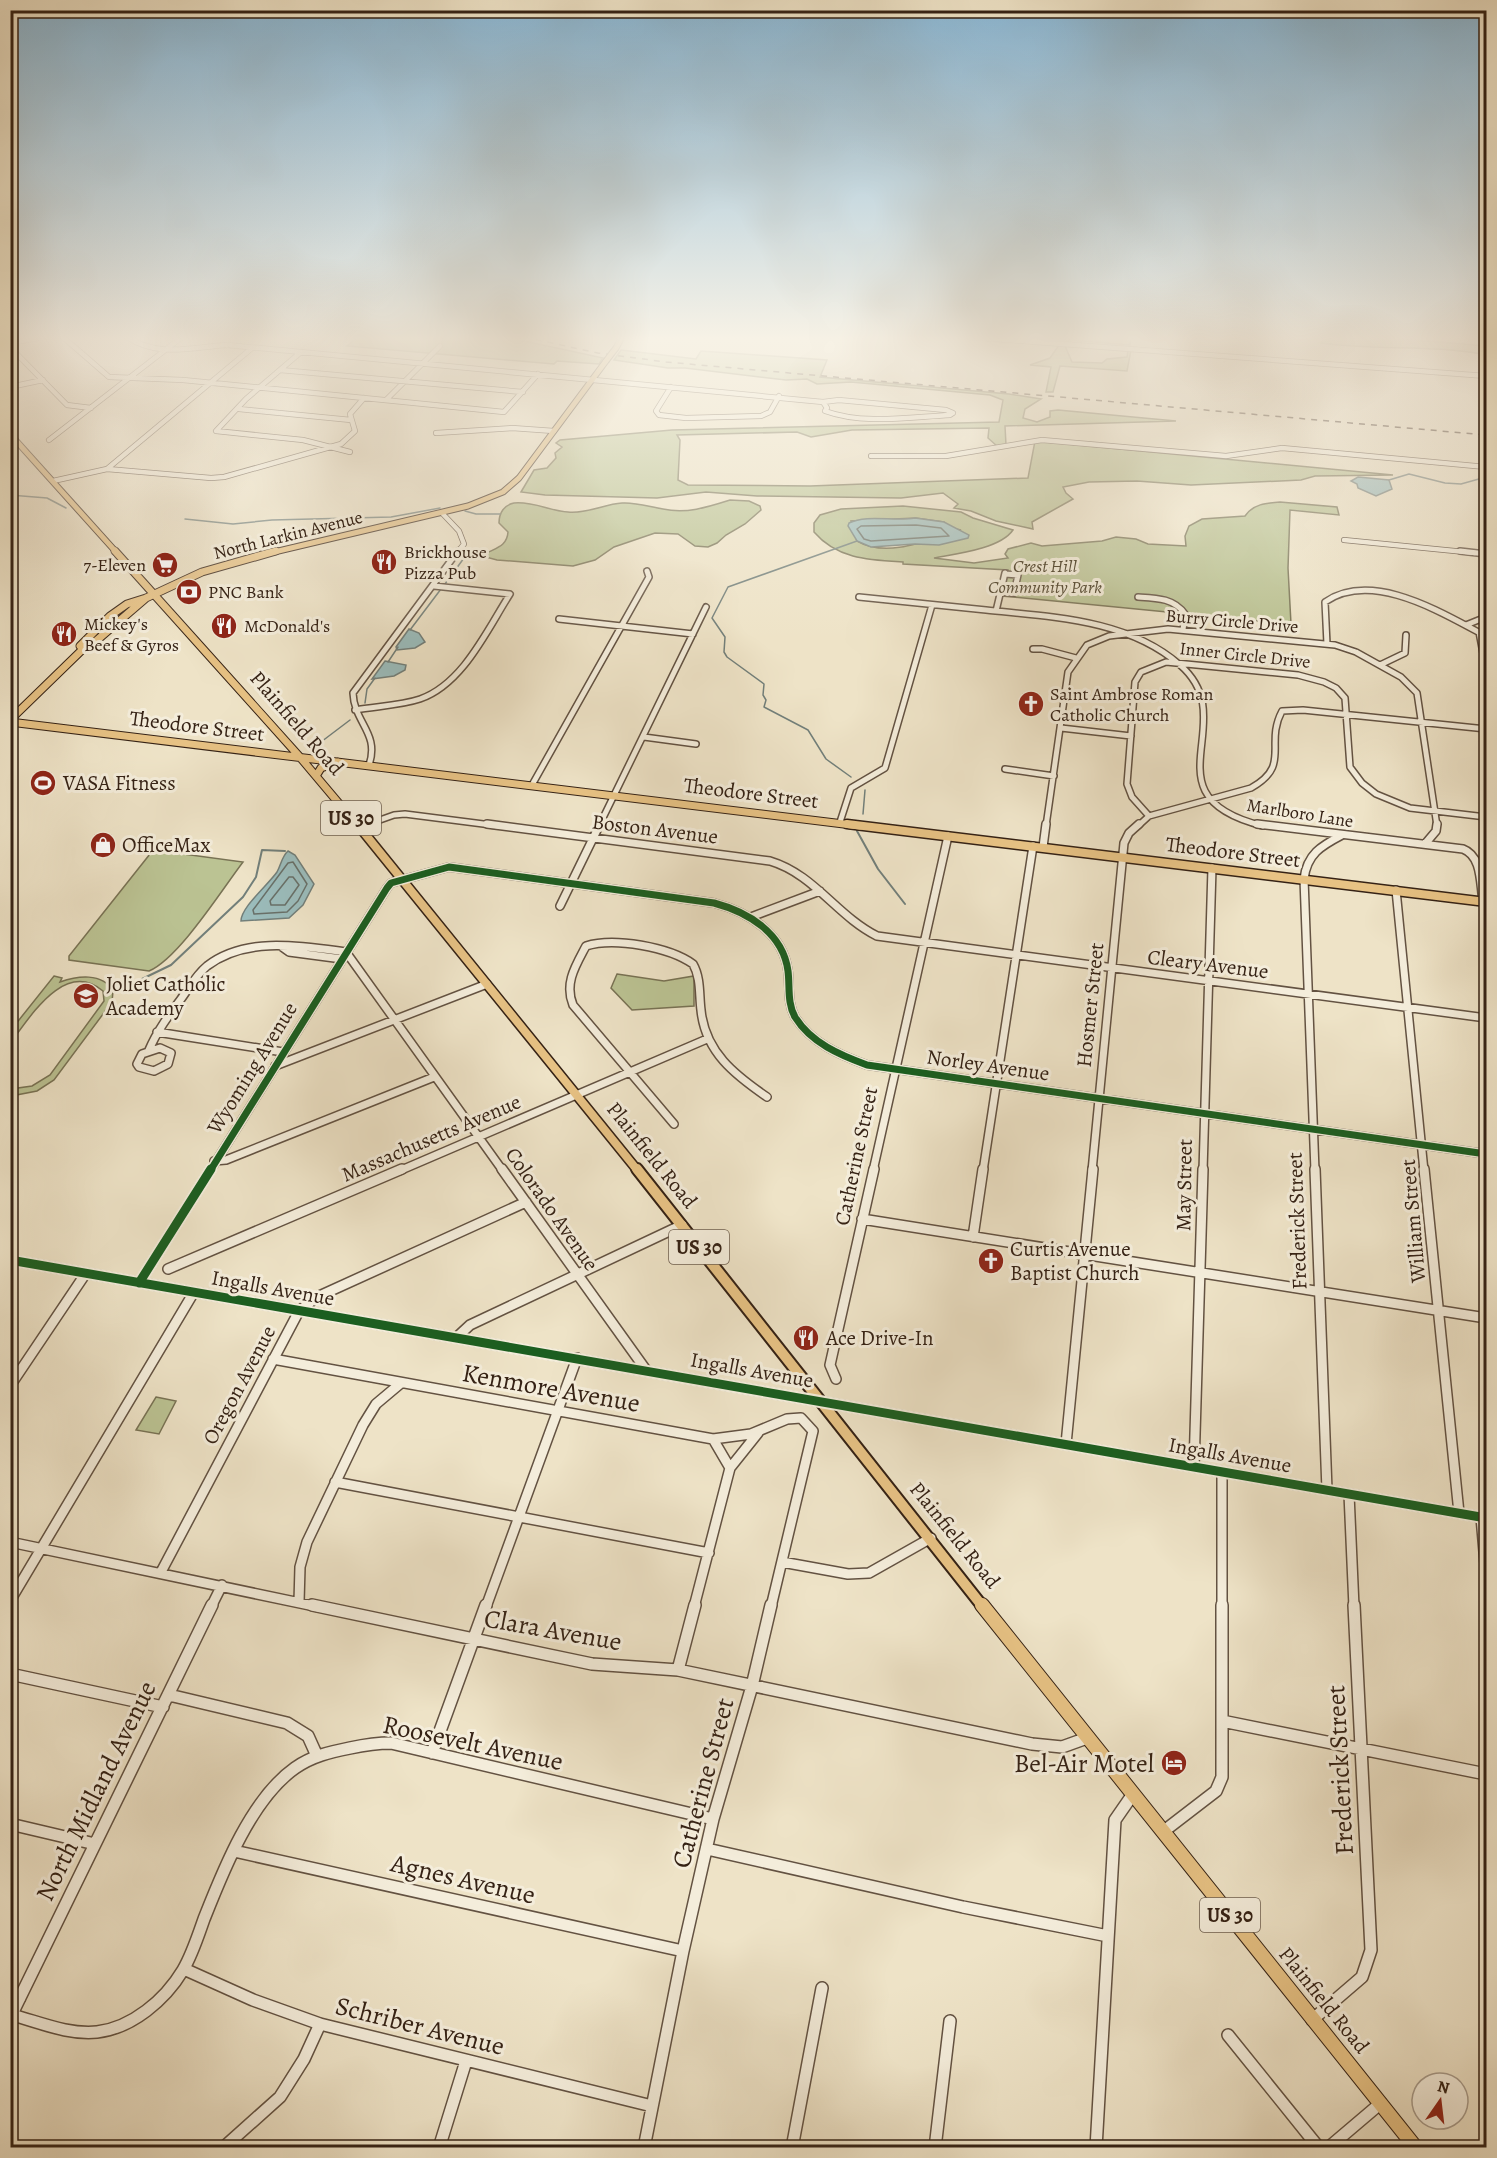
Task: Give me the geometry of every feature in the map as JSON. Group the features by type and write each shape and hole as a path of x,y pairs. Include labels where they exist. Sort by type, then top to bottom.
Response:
{"main road":[{"name":"Plainfield Road","path":"13,438 299,756 359,827 682,1225 1416,2148"},
{"name":"North Larkin Avenue","path":"10,721 83,649 89,647 146,598 202,572 236,561 442,513 486,500 513,485 549,438"},
{"name":"Theodore Street","path":"10,721 1485,901"},
{"path":"252,751 271,748 284,740"},
{"path":"316,776 321,768 339,761"}],"street":[{"path":"107,468 143,438"},
{"path":"281,438 303,440 350,452"},
{"path":"53,481 107,468 218,478 332,447 350,438"},
{"path":"871,456 897,458 946,456 1042,440 1226,456 1282,448 1486,466"},
{"path":"369,765 374,754 372,736 355,710 352,701 358,685 464,544 460,531 442,513"},
{"path":"1344,540 1486,554"},
{"path":"532,785 649,577 647,571"},
{"path":"996,611 1005,573 1018,575 1014,593 1001,591"},
{"path":"355,710 411,702 446,686 510,594 434,586"},
{"path":"1327,644 1325,602 1332,597 1349,592 1409,597 1486,636"},
{"path":"859,597 1085,622 1124,633 1158,650 1194,681 1202,695 1202,786 1210,799"},
{"path":"1138,597 1166,599 1176,604 1185,614 1183,630"},
{"path":"840,822 851,788 885,768 932,605"},
{"path":"560,906 706,607"},
{"path":"1466,625 1486,617"},
{"path":"558,619 693,634"},
{"name":"Burry Circle Drive","path":"1076,658 1092,642 1124,633 1158,629 1327,644 1356,652 1401,677 1417,693 1435,811 1436,831 1425,844"},
{"path":"1479,632 1486,669"},
{"path":"1380,665 1405,653 1406,635"},
{"path":"1033,650 1076,658 1068,672 1043,847"},
{"name":"Inner Circle Drive","path":"1149,816 1132,796 1127,784 1137,677 1149,668 1164,662 1174,662 1313,677 1342,693 1345,698 1350,767 1355,776 1368,788 1397,805 1486,818"},
{"path":"1149,816 1251,788 1271,774 1276,760 1275,724 1282,711 1304,710 1486,729"},
{"path":"1061,728 1131,736"},
{"path":"644,737 696,744"},
{"path":"1005,769 1054,776"},
{"name":"Marlboro Lane","path":"1210,799 1228,813 1247,822 1463,849 1471,852 1476,858 1485,901"},
{"name":"Boston Avenue","path":"359,827 394,815 405,814 767,860 798,873 867,932 877,936 924,943"},
{"name":"Hosmer Street","path":"1066,1444 1124,843 1129,833 1149,816"},
{"path":"1304,879 1305,864 1311,854 1342,835"},
{"name":"Catherine Street","path":"836,1379 830,1365 948,836"},
{"path":"973,1237 1033,846"},
{"path":"401,881 445,867 571,883"},
{"name":"May Street","path":"1194,1467 1212,868"},
{"name":"Frederick Street","path":"1304,879 1327,1490"},
{"name":"Wyoming Avenue","path":"139,1282 387,888 401,881"},
{"name":"Norley Avenue","path":"571,883 728,906 740,910 751,917 783,951 788,967 789,1002 804,1029 820,1043 840,1055 867,1065 1486,1154"},
{"path":"751,917 820,891"},
{"name":"William Street","path":"1396,891 1459,1513"},
{"path":"674,1124 573,1005 568,996 567,987 586,946 590,943 599,942 669,952 684,957 693,964 699,972 699,1004 707,1039 730,1068 767,1097"},
{"path":"286,951 296,943 344,956"},
{"name":"Cleary Avenue","path":"924,943 1486,1018"},
{"path":"149,1050 157,1032 207,966 235,952 286,951 344,956"},
{"name":"Colorado Avenue","path":"344,956 394,1020 646,1370"},
{"path":"275,1066 487,984"},
{"path":"157,1032 284,1052"},
{"name":"Massachusetts Avenue","path":"168,1269 707,1039"},
{"path":"214,1161 226,1160 434,1077"},
{"name":"Oregon Avenue","path":"161,1572 299,1311 317,1297 525,1202"},
{"path":"862,1219 1486,1318"},
{"path":"456,1338 470,1325 682,1225"},
{"name":"Ingalls Avenue","path":"10,1260 1484,1518"},
{"path":"10,1386 86,1273"},
{"path":"10,1601 194,1292"},
{"path":"432,1753 578,1358"},
{"name":"Kenmore Avenue","path":"273,1359 713,1439 759,1433 789,1418 799,1418 808,1422 813,1431"},
{"path":"299,1602 300,1568 307,1542 363,1425 376,1404 401,1383"},
{"name":"Catherine Street","path":"644,2148 683,1951 713,1819 752,1686 813,1431"},
{"path":"678,1670 730,1468 759,1433"},
{"path":"713,1439 730,1468"},
{"path":"1164,1831 1216,1791 1222,1777 1222,1472"},
{"path":"335,1482 709,1553"},
{"name":"Frederick Street","path":"1312,2020 1362,1977 1371,1950 1349,1494"},
{"path":"1484,1518 1486,1575"},
{"path":"782,1562 848,1574 869,1573 931,1538"},
{"name":"Clara Avenue","path":"10,1542 592,1664 678,1670 1032,1744 1062,1747 1088,1738"},
{"name":"North Midland Avenue","path":"11,2016 15,1997 95,1844 222,1585"},
{"path":"10,1674 163,1707"},
{"path":"169,1695 287,1723 308,1736 317,1756"},
{"path":"1222,1721 1486,1774"},
{"name":"Roosevelt Avenue","path":"11,2016 79,2032 99,2031 125,2025 151,2008 170,1990 184,1969 250,1818 269,1793 290,1773 317,1756 374,1742 391,1743 713,1819"},
{"path":"1096,2148 1115,1820 1133,1794"},
{"path":"10,1824 95,1844"},
{"path":"707,1849 963,1907 1108,1936"},
{"name":"Agnes Avenue","path":"234,1851 683,1951"},
{"name":"Schriber Avenue","path":"184,1969 254,2000 321,2024 652,2106"},
{"path":"792,2148 822,1988"},
{"path":"935,2148 950,2021"},
{"path":"228,2146 280,2097 304,2059 321,2024"},
{"path":"1228,2035 1319,2148"},
{"path":"439,2148 466,2061"},
{"path":"1328,2148 1381,2103"}],"green space":[{"path":"679,438 678,480 688,485 810,486 1028,478 1035,441 1393,475 1315,476 1301,480 1191,485 1137,481 1089,482 1063,487 1073,499 1032,522 1033,529 954,508 958,504 943,493 901,498 757,496 706,492 657,498 545,495 521,492 534,470 547,468 556,458 555,453 562,447 556,443 560,440"},
{"path":"988,438 1006,438 1006,445 998,447"},
{"path":"730,500 749,501 760,506 761,510 745,524 708,547 695,546 678,534 655,533 614,547 595,560 573,566 497,560 482,556 505,541 508,532 499,523 500,516 505,508 514,503 528,503 575,512 627,503 672,510 689,510"},
{"name":"Crest Hill Community Park","path":"1280,502 1337,507 1339,515 1290,510 1288,568 1291,624 1002,596 1008,570 903,564 903,562 866,559 833,548 814,532 814,523 820,515 841,509 903,506 961,512 1013,530 998,542 988,546 934,558 974,563 1008,558 1005,554 1008,549 1031,543 1042,546 1102,541 1116,537 1136,539 1148,544 1186,546 1185,536 1189,526 1202,519 1245,516 1256,507","holes":["916,518 944,522 951,528 961,530 909,546 882,548 857,541 851,521"]},
{"path":"161,851 243,862 186,938 161,964 149,971 69,960 69,956 150,854"},
{"path":"617,974 664,981 694,976 694,1006 632,1010 611,988"},
{"path":"54,976 62,978 60,982 81,977 96,978 113,991 112,1002 54,1080 37,1091 11,1096 11,1089 32,1086 50,1075 104,1001 103,991 89,983 75,982 62,986 39,1006 11,1042 11,1030"},
{"path":"156,1397 176,1401 159,1434 136,1430"}],"water":[{"path":"1358,477 1389,480 1392,489 1376,496 1358,488 1357,484 1351,481"},
{"path":"915,518 944,522 969,535 968,538 939,545 871,547 857,541 848,526 849,523 864,519"},
{"path":"409,629 419,633 425,642 415,648 397,650 396,647"},
{"path":"385,661 406,665 405,670 394,676 372,679"},
{"path":"288,851 295,855 314,884 303,905 289,918 241,921 245,909 277,872"}],"waterway":[{"path":"1389,480 1409,474 1445,483 1461,484 1486,477"},
{"path":"10,495 47,498 66,508"},
{"path":"185,519 233,524 272,520 391,517 440,508"},
{"path":"465,511 476,514 500,514"},
{"path":"851,777 826,759 808,730 764,707 766,700 763,695 764,684 727,657 724,652 725,637 712,618 728,587 857,541"},
{"path":"445,584 464,558 482,556"},
{"path":"410,630 441,589"},
{"path":"388,662 398,647"},
{"path":"365,703 367,689 375,678"},
{"path":"313,748 350,720"},
{"path":"863,814 865,790"},
{"path":"857,831 878,869 905,904"},
{"path":"142,979 171,965 243,897 256,877 262,850 285,851"}],"cycle path":[{"path":"139,1283 387,888 391,883 449,867 714,903 738,911 760,924 777,943 787,966 792,1010 809,1034 826,1047 867,1065 1486,1154"},
{"path":"10,1260 1486,1518"}],"place":[{"name":"Brickhouse Pizza Pub","path":"384,562"},
{"name":"7-Eleven","path":"165,565"},
{"name":"PNC Bank","path":"189,592"},
{"name":"McDonald's","path":"224,626"},
{"name":"Mickey's Beef & Gyros","path":"64,634"},
{"name":"Saint Ambrose Roman Catholic Church","path":"1031,704"},
{"name":"VASA Fitness","path":"43,783"},
{"name":"OfficeMax","path":"103,845"},
{"name":"Joliet Catholic Academy","path":"86,996"},
{"name":"Curtis Avenue Baptist Church","path":"991,1261"},
{"name":"Ace Drive-In","path":"806,1338"},
{"name":"Bel-Air Motel","path":"1174,1763"}]}
